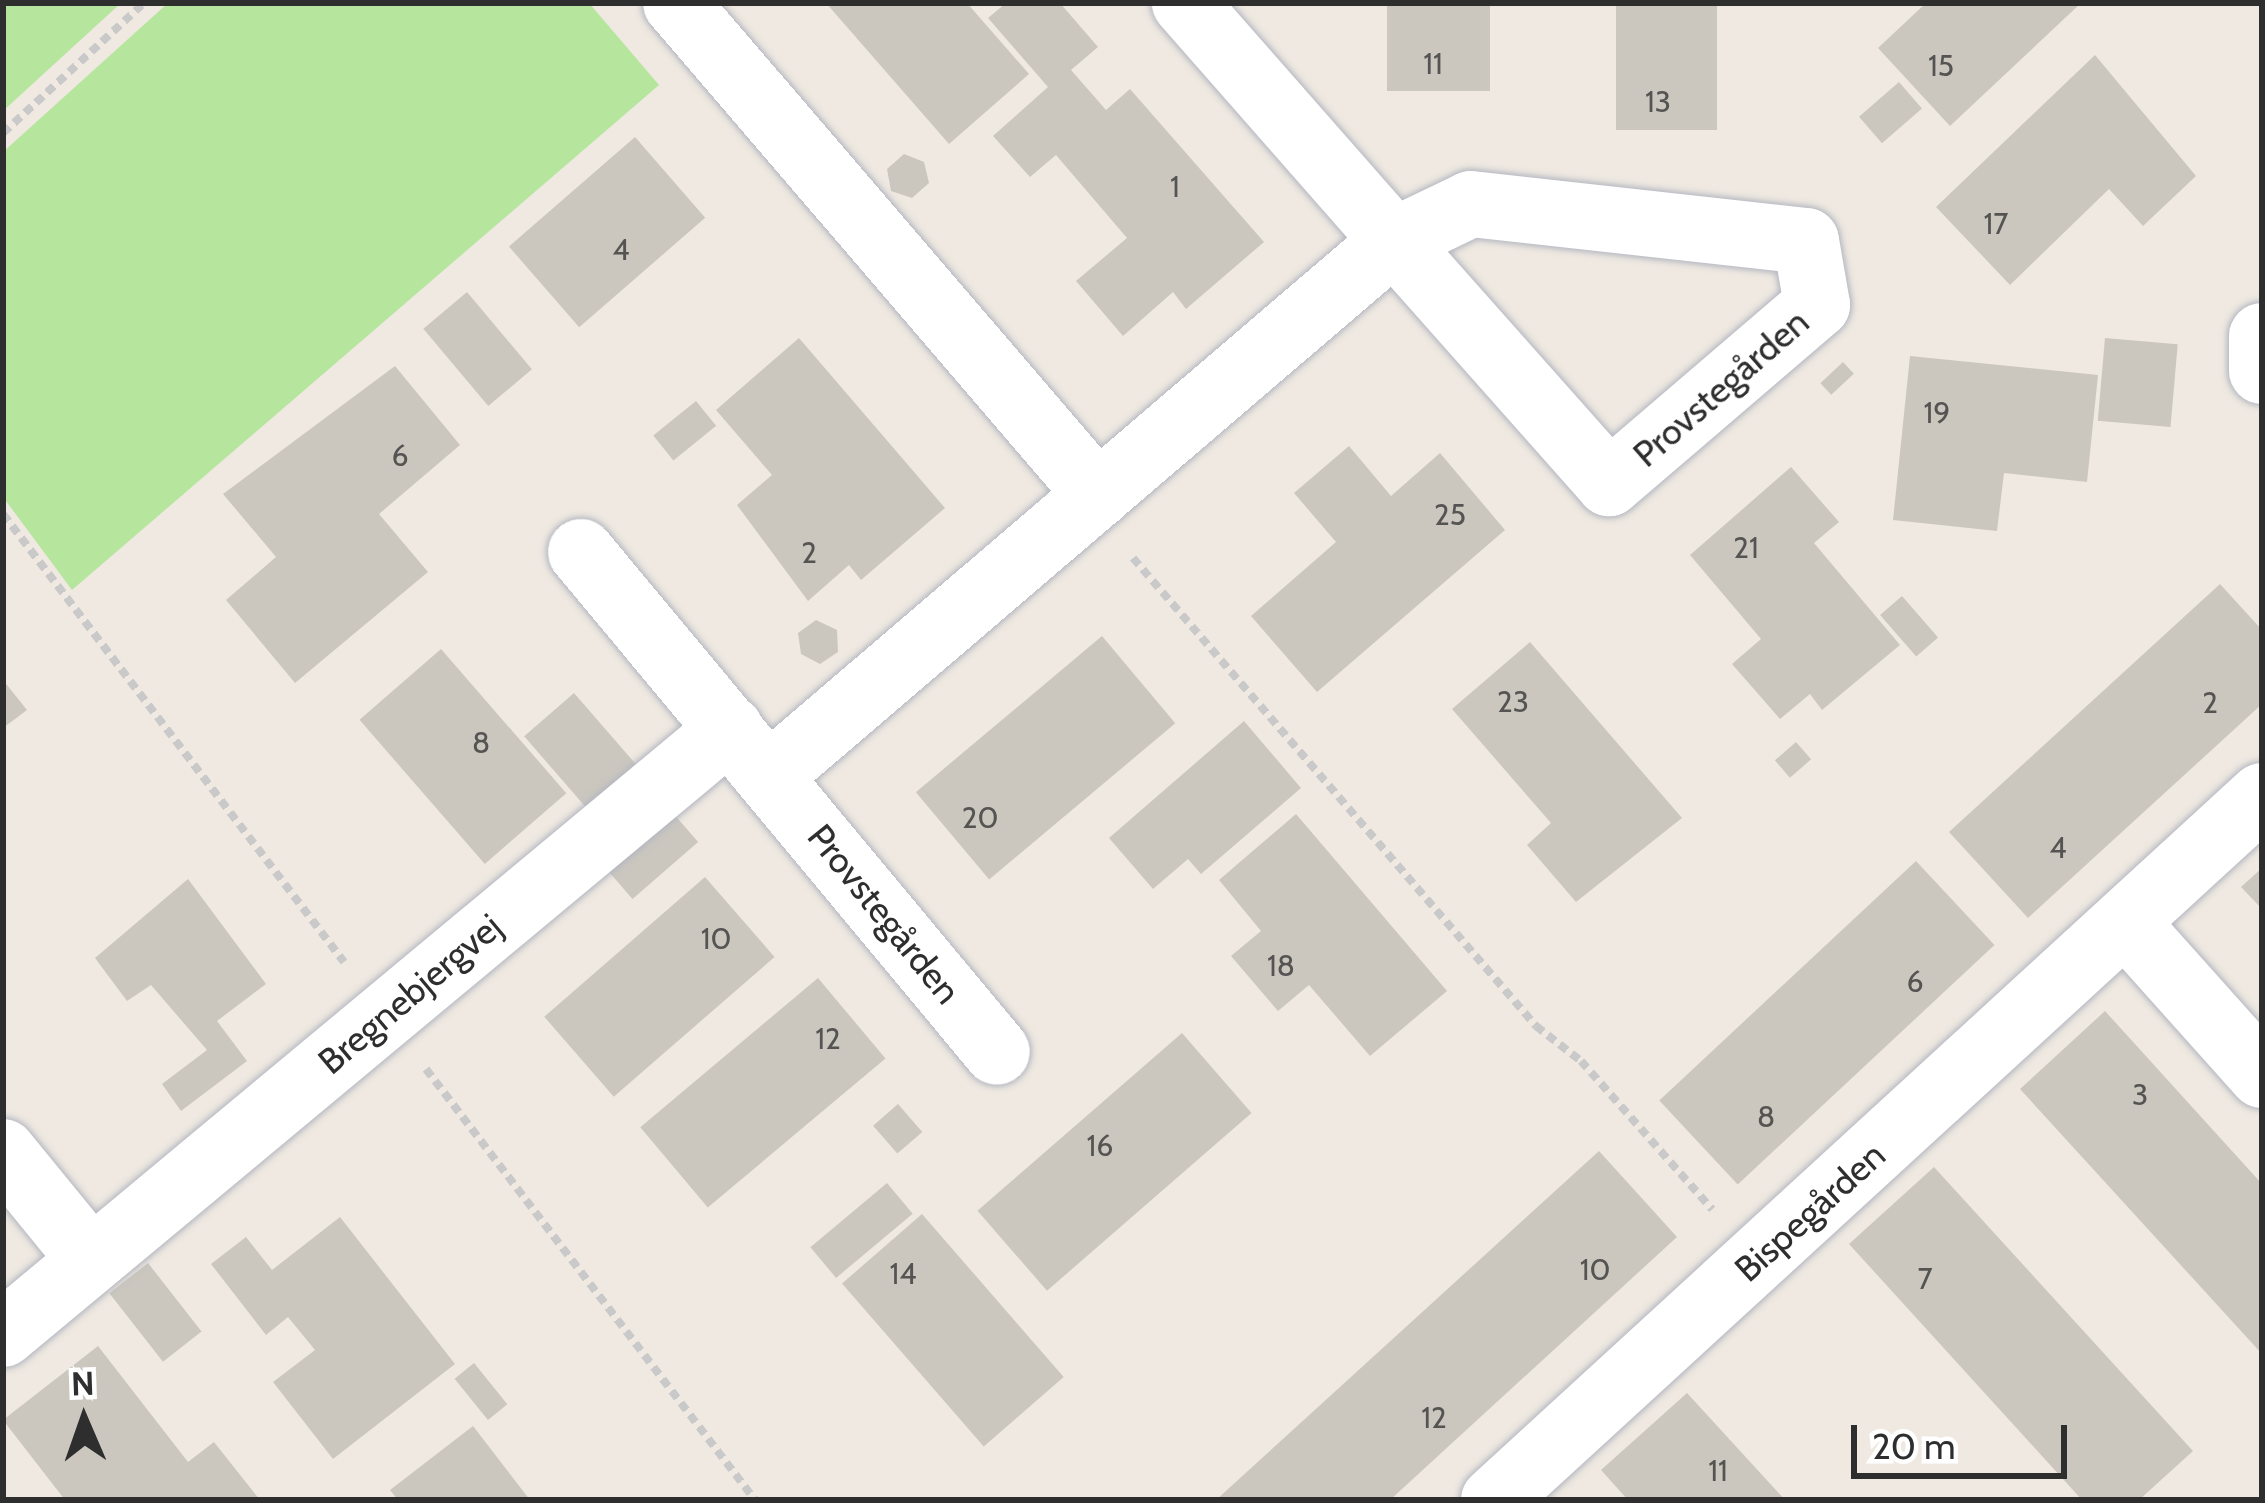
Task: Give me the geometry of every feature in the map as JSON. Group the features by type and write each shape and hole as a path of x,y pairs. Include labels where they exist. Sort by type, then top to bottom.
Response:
{"street":[{"path":"676,3 1092,500"},
{"name":"Provstegården","path":"750,752 1092,500 1394,242 1471,204 1806,242 1817,304 1610,483 1394,242 1185,3"},
{"path":"2262,336 2262,371"},
{"name":"Provstegården","path":"581,551 997,1052"},
{"name":"Bregnebjergvej","path":"3,1334 92,1260 750,752"},
{"name":"Bispegården","path":"1494,1500 2262,796"},
{"path":"2126,923 2262,1075"},
{"path":"3,1153 92,1260"}],"path":[{"path":"3,133 144,3"},
{"path":"1092,500 1536,1026 1581,1061 1757,1260"}],"green space":[{"path":"3,3 121,3 3,111"},
{"path":"168,3 589,3 659,85 72,590 3,497 3,152"}],"building":[{"path":"826,3 967,3 1029,74 949,144"},
{"path":"1006,3 1060,3 1098,47 1071,70 1106,110 1130,89 1264,242 1186,309 1173,292 1123,336 1076,281 1127,238 1056,155 1030,177 993,136 1048,87 988,18"},
{"path":"1387,3 1490,3 1490,91 1387,91"},
{"path":"1616,3 1717,3 1717,130 1616,130"},
{"path":"1926,3 2081,3 1950,126 1878,48"},
{"path":"2095,55 2196,176 2143,226 2109,189 2010,285 1936,207"},
{"path":"1899,82 1922,108 1882,143 1859,117"},
{"path":"635,137 705,218 579,327 509,247"},
{"path":"904,154 924,162 929,183 912,198 891,191 887,169"},
{"path":"467,292 532,369 488,406 423,329"},
{"path":"799,338 945,508 861,580 849,565 808,601 737,505 772,475 716,410"},
{"path":"2105,338 2178,344 2170,427 2098,421"},
{"path":"1910,356 2098,375 2087,482 2004,473 1997,531 1893,520"},
{"path":"1843,362 1854,374 1831,395 1820,383"},
{"path":"395,366 460,445 379,514 428,572 295,683 226,600 276,557 223,494"},
{"path":"696,401 716,426 673,460 653,436"},
{"path":"1349,446 1391,496 1440,453 1505,530 1317,692 1251,616 1336,542 1294,493"},
{"path":"1791,467 1839,522 1814,543 1900,645 1822,710 1810,694 1780,719 1732,664 1761,639 1690,555"},
{"path":"2220,584 2262,630 2262,704 2028,918 1949,832"},
{"path":"1902,596 1938,638 1916,657 1880,615"},
{"path":"816,620 837,630 838,652 820,664 801,654 798,633"},
{"path":"1102,636 1175,723 989,880 916,792"},
{"path":"1530,642 1682,818 1576,902 1527,845 1551,823 1452,709"},
{"path":"441,649 566,793 485,864 359,720"},
{"path":"3,680 27,710 3,728"},
{"path":"574,693 636,764 586,807 524,736"},
{"path":"1244,721 1301,788 1201,874 1188,859 1153,889 1109,838"},
{"path":"1796,742 1811,759 1790,778 1775,760"},
{"path":"666,805 698,842 632,899 600,862"},
{"path":"1296,814 1447,991 1370,1056 1309,985 1278,1011 1231,956 1261,931 1219,880"},
{"path":"1916,861 1994,945 1738,1184 1659,1100"},
{"path":"2262,868 2262,909 2241,887"},
{"path":"705,877 775,957 614,1097 544,1017"},
{"path":"188,879 266,984 217,1021 247,1061 181,1111 162,1084 207,1050 151,985 127,1001 95,958"},
{"path":"818,978 885,1058 708,1208 640,1127"},
{"path":"2105,1011 2262,1184 2262,1354 2020,1089"},
{"path":"1182,1033 1252,1113 1047,1291 977,1211"},
{"path":"898,1104 922,1132 897,1154 873,1126"},
{"path":"1599,1151 1677,1237 1390,1500 1216,1500"},
{"path":"1934,1167 2193,1451 2139,1500 2082,1500 1849,1244"},
{"path":"887,1183 913,1214 836,1278 810,1247"},
{"path":"922,1214 1064,1377 984,1447 842,1284"},
{"path":"340,1217 455,1364 333,1459 273,1382 315,1350 288,1317 266,1335 211,1264 246,1237 272,1270"},
{"path":"148,1263 202,1332 163,1362 109,1293"},
{"path":"98,1346 188,1462 214,1442 260,1500 65,1500 3,1420"},
{"path":"474,1363 507,1404 488,1420 455,1379"},
{"path":"1687,1393 1785,1500 1628,1500 1601,1470"},
{"path":"473,1426 530,1500 398,1500 390,1490"}]}
